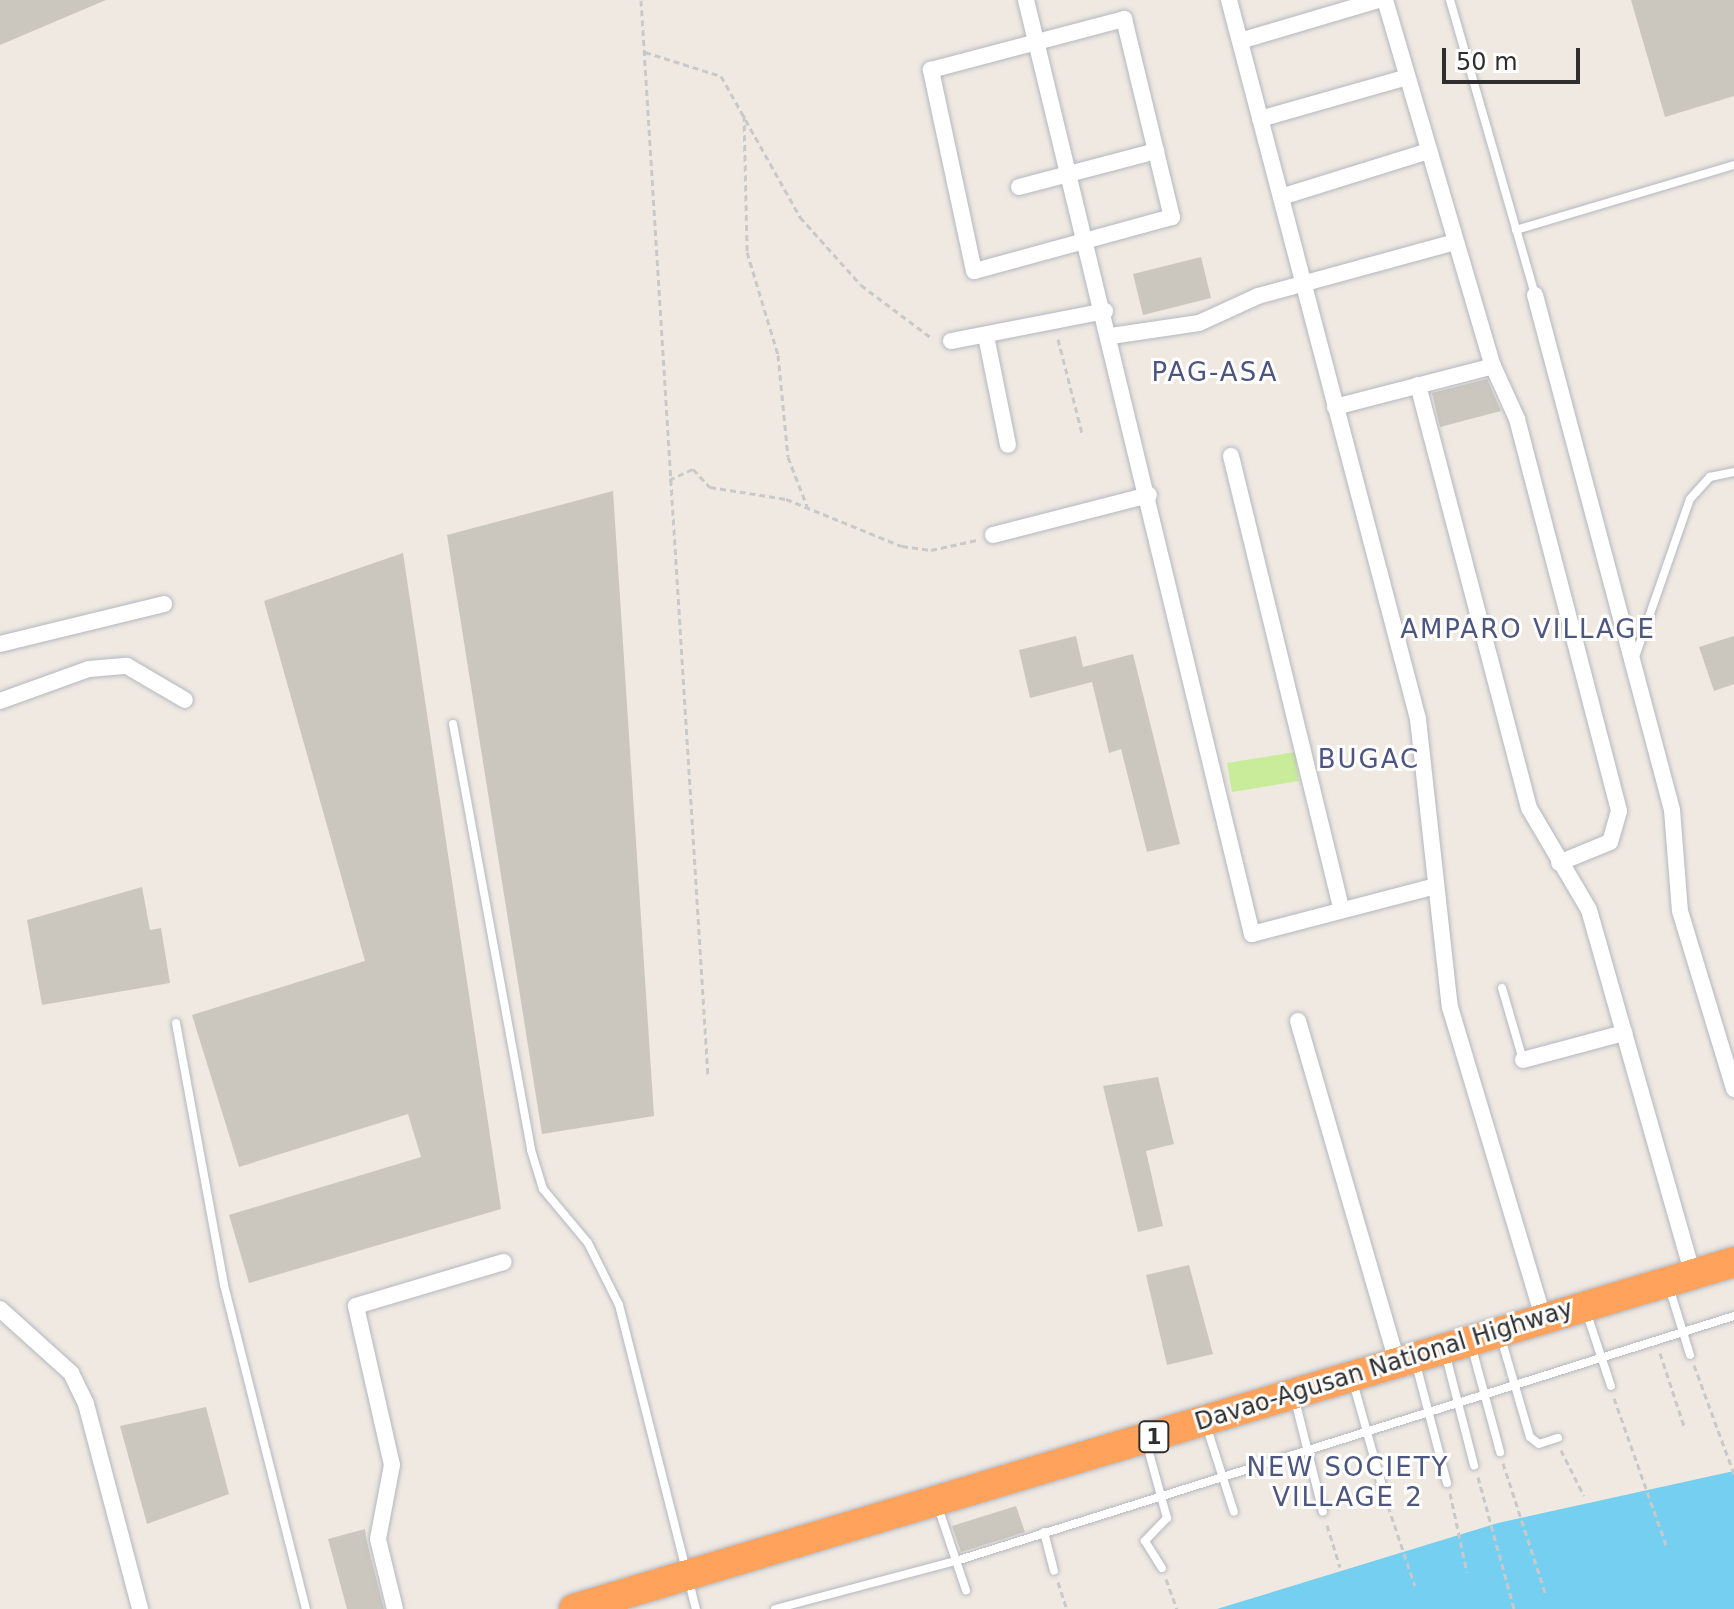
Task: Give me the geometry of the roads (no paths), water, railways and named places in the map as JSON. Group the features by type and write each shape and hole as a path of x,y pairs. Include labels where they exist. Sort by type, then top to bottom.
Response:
{"highway":[{"name":"Davao-Agusan National Highway","path":"577,1609 1145,1440 1499,1330 1734,1263"}],"street":[{"path":"1026,0 1088,240 1252,934 1341,907 1432,887"},
{"path":"1229,0 1418,719 1432,887 1450,1007 1543,1317"},
{"path":"1240,41 1378,0"},
{"path":"1385,0 1493,366 1521,431 1619,811 1610,842 1559,863"},
{"path":"1124,19 1172,217 974,271 931,70 1037,42 1124,19"},
{"path":"1260,119 1407,77"},
{"path":"1019,187 1156,151"},
{"path":"1281,197 1429,151"},
{"path":"1111,336 1199,323 1258,296 1304,287 1455,242"},
{"path":"1535,295 1635,657 1676,828 1680,911 1734,1089"},
{"path":"951,341 1105,311"},
{"path":"986,336 1008,445"},
{"path":"1335,407 1493,366"},
{"path":"1418,385 1529,808 1589,910 1624,1033 1680,1278"},
{"path":"1231,456 1341,907"},
{"path":"993,535 1149,495"},
{"path":"0,644 164,604"},
{"path":"0,701 89,669 127,666 185,700"},
{"path":"1298,1021 1405,1359"},
{"path":"1523,1060 1624,1033"},
{"path":"395,1609 378,1539 392,1465 356,1306 504,1262"},
{"path":"0,1309 71,1373 86,1404 140,1609"}],"lane":[{"path":"1450,0 1535,295"},
{"path":"1516,230 1734,165"},
{"path":"1635,657 1690,499 1710,477 1734,472"},
{"path":"453,724 531,1150 543,1189 588,1243 619,1305 696,1609"},
{"path":"1502,988 1523,1060"},
{"path":"176,1023 224,1285 306,1609"},
{"path":"1680,1278 1684,1331 1690,1355"},
{"path":"1584,1305 1611,1386"},
{"path":"775,1609 956,1561 1310,1444 1516,1385 1734,1316"},
{"path":"1499,1330 1533,1442 1558,1438"},
{"path":"1457,1344 1484,1394 1500,1452"},
{"path":"1457,1344 1458,1401 1474,1465"},
{"path":"1405,1359 1429,1409 1447,1483"},
{"path":"1351,1376 1384,1493"},
{"path":"1293,1394 1310,1444 1323,1512"},
{"path":"1205,1421 1234,1512"},
{"path":"1145,1440 1162,1491 1167,1523 1145,1537 1162,1568"},
{"path":"936,1501 966,1590"},
{"path":"1044,1532 1054,1571"}],"water":[{"path":"1734,1471 1734,1609 1217,1609 1498,1523"}],"district":[{"name":"PAG-ASA","path":"1215,373"},
{"name":"AMPARO VILLAGE","path":"1528,630"},
{"name":"BUGAC","path":"1369,760"},
{"name":"NEW SOCIETY VILLAGE 2","path":"1348,1483"}]}
